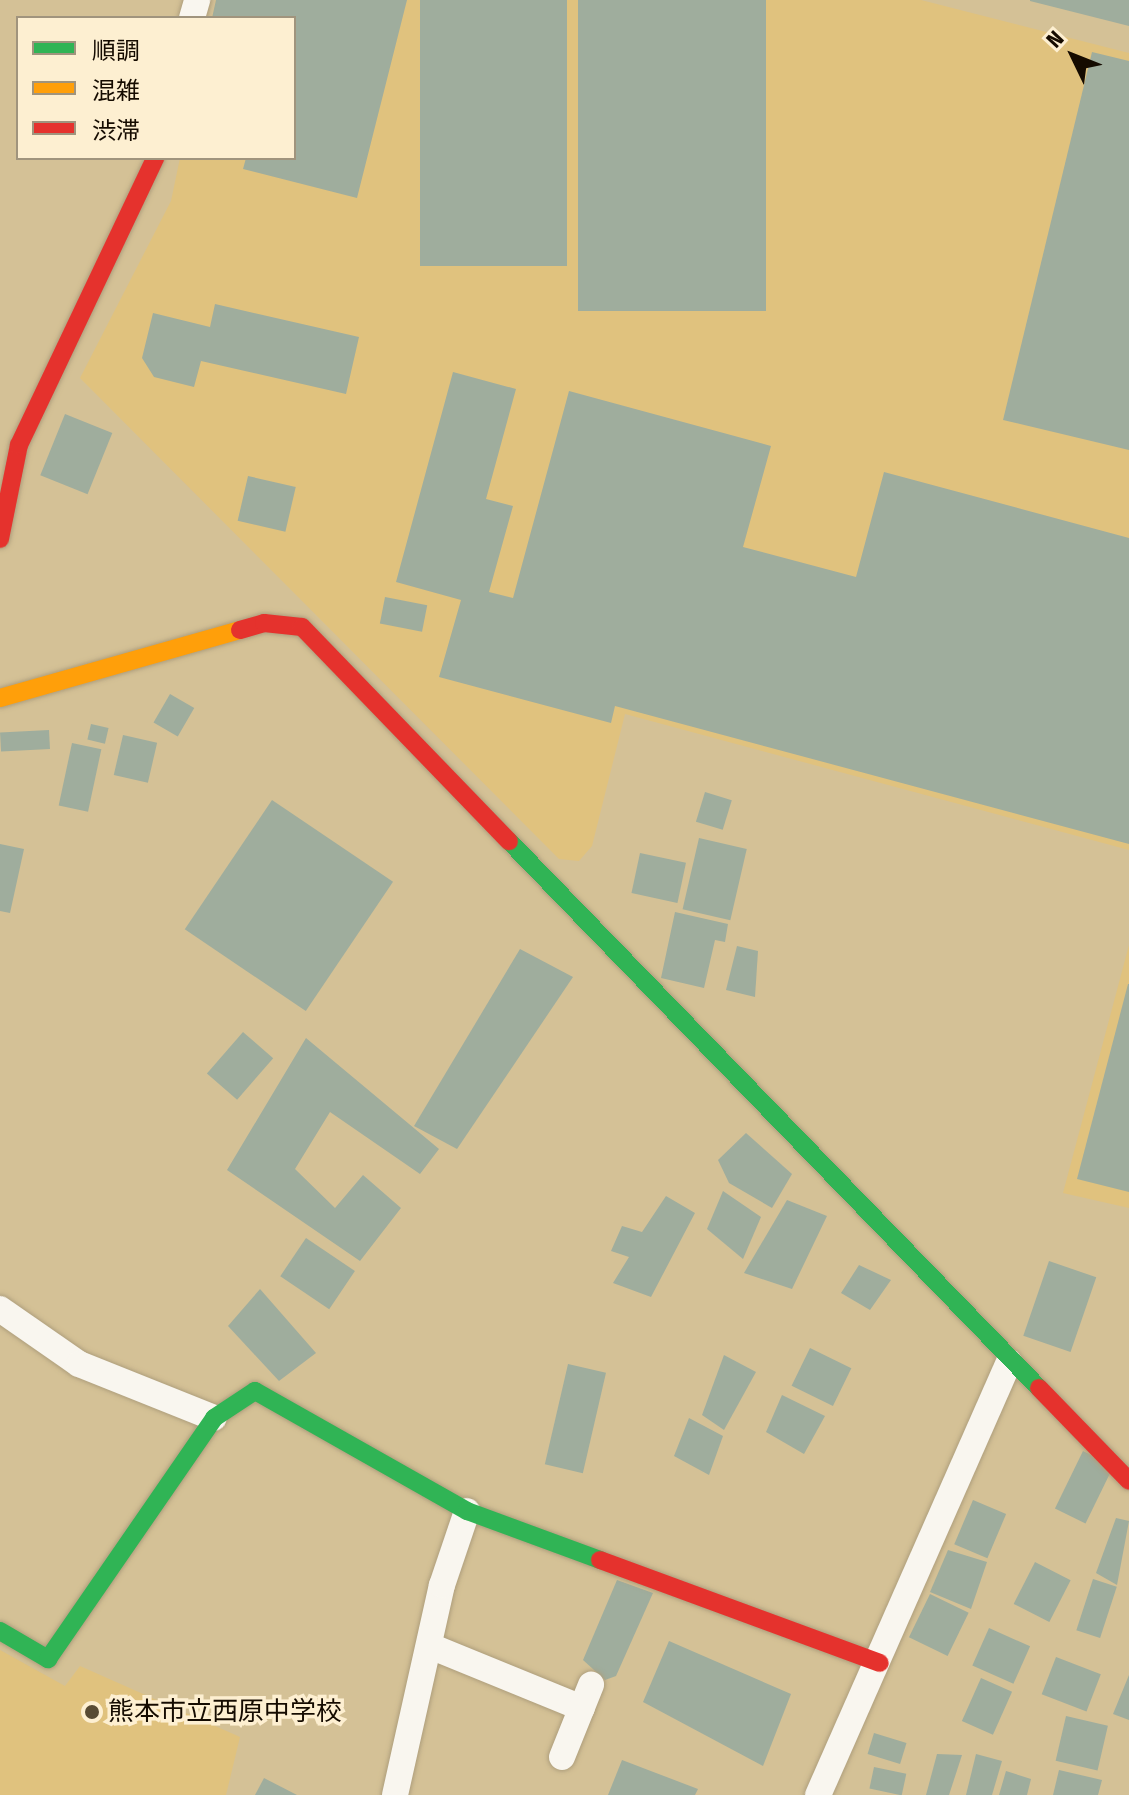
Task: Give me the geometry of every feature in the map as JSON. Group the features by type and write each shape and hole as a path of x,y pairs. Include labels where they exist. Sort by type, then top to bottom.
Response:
{"street":[{"path":"0,539 19,445 145,192 154,160"},
{"path":"0,698 264,623 302,627 1009,1362 1129,1481"},
{"path":"0,1309 79,1364 214,1418"},
{"path":"818,1795 880,1663 1009,1362"},
{"path":"0,1631 48,1659 214,1418 255,1391 467,1511 880,1663"},
{"path":"395,1795 430,1646 467,1511"},
{"path":"430,1646 586,1696 562,1757"}],"shaded area":[{"path":"216,0 921,0 1129,53 1129,850 625,714 592,846 579,861 559,859 80,378 171,201 180,160 296,160 296,16 212,16"},
{"path":"1129,945 1129,1208 1063,1193"},
{"name":"熊本市立西原中学校","path":"0,1650 65,1686 80,1666 240,1737 226,1795 0,1795"}],"building":[{"path":"216,0 407,0 357,198 243,169 245,160 296,160 296,16 212,16"},
{"path":"420,0 567,0 567,266 420,266"},
{"path":"578,0 766,0 766,311 578,311"},
{"path":"1129,0 1129,26 1030,1"},
{"path":"1092,52 1129,61 1129,450 1003,420"},
{"path":"215,304 359,337 346,394 201,361 194,387 154,377 142,358 153,313 210,327"},
{"path":"453,372 516,389 486,499 513,506 489,592 513,598 569,391 771,446 743,547 856,577 884,472 1129,538 1129,844 615,706 611,723 439,677 461,600 396,582"},
{"path":"65,414 112,433 88,494 40,475"},
{"path":"248,476 296,487 285,532 238,521"},
{"path":"385,597 427,605 422,632 380,624"},
{"path":"170,694 194,708 178,737 154,723"},
{"path":"91,724 109,728 105,744 87,740"},
{"path":"49,730 50,749 1,752 0,733"},
{"path":"123,735 157,743 148,783 114,775"},
{"path":"72,743 101,749 88,812 59,806"},
{"path":"705,792 732,800 723,830 696,822"},
{"path":"272,800 393,882 306,1011 185,929"},
{"path":"699,838 747,849 730,920 683,909"},
{"path":"0,844 24,849 10,913 0,911"},
{"path":"640,853 686,863 677,903 631,893"},
{"path":"675,912 728,924 725,942 715,940 704,988 661,978"},
{"path":"737,946 758,951 755,997 726,990"},
{"path":"520,949 573,977 457,1149 414,1126"},
{"path":"1129,984 1129,1192 1077,1179"},
{"path":"243,1032 273,1058 237,1100 207,1074"},
{"path":"306,1038 439,1149 420,1174 330,1112 295,1169 335,1208 363,1175 401,1208 360,1261 227,1170"},
{"path":"746,1133 792,1174 772,1208 729,1183 718,1160"},
{"path":"723,1191 761,1217 743,1259 707,1229"},
{"path":"666,1196 695,1213 651,1297 613,1283 629,1257 611,1251 622,1226 642,1232"},
{"path":"787,1200 827,1216 792,1289 744,1273"},
{"path":"306,1238 355,1271 329,1309 280,1276"},
{"path":"1049,1261 1096,1277 1071,1352 1023,1336"},
{"path":"859,1265 891,1280 870,1310 841,1293"},
{"path":"260,1289 316,1353 279,1381 228,1326"},
{"path":"810,1348 851,1368 833,1406 792,1386"},
{"path":"724,1355 756,1372 724,1430 702,1415"},
{"path":"568,1364 606,1373 583,1473 545,1464"},
{"path":"782,1395 825,1416 804,1454 766,1432"},
{"path":"689,1418 723,1436 709,1475 674,1456"},
{"path":"1083,1451 1114,1466 1086,1523 1055,1509"},
{"path":"973,1500 1006,1514 987,1558 954,1544"},
{"path":"1116,1518 1129,1521 1117,1585 1096,1573"},
{"path":"948,1550 987,1562 971,1609 930,1592"},
{"path":"1035,1562 1071,1580 1049,1622 1014,1604"},
{"path":"1093,1579 1117,1587 1100,1638 1076,1630"},
{"path":"617,1580 653,1593 616,1676 605,1680 583,1660"},
{"path":"930,1594 969,1613 948,1656 909,1637"},
{"path":"989,1628 1030,1646 1013,1684 972,1665"},
{"path":"669,1641 791,1694 763,1766 643,1702"},
{"path":"1056,1657 1101,1674 1086,1712 1042,1694"},
{"path":"1129,1675 1129,1720 1113,1714"},
{"path":"981,1678 1012,1692 993,1735 962,1721"},
{"path":"1066,1716 1108,1726 1098,1770 1056,1761"},
{"path":"874,1733 907,1743 900,1764 868,1754"},
{"path":"937,1754 962,1755 949,1795 926,1795"},
{"path":"976,1754 1002,1761 992,1795 966,1795"},
{"path":"622,1760 698,1789 695,1795 608,1795"},
{"path":"874,1767 906,1774 902,1795 869,1789"},
{"path":"1059,1770 1102,1780 1098,1795 1053,1795"},
{"path":"1006,1771 1031,1779 1027,1795 999,1795"},
{"path":"264,1778 297,1795 255,1795"}],"traffic: fast":[{"path":"509,841 1039,1388"},
{"path":"0,1631 48,1659 214,1418 255,1391 467,1511 600,1560"}],"traffic: slow":[{"path":"0,698 240,630"}],"traffic: jam":[{"path":"0,539 19,445 154,160"},
{"path":"240,630 264,623 302,627 509,841"},
{"path":"1039,1388 1129,1481"},
{"path":"600,1560 880,1663"}],"place":[{"name":"熊本市立西原中学校","path":"92,1712"}]}
